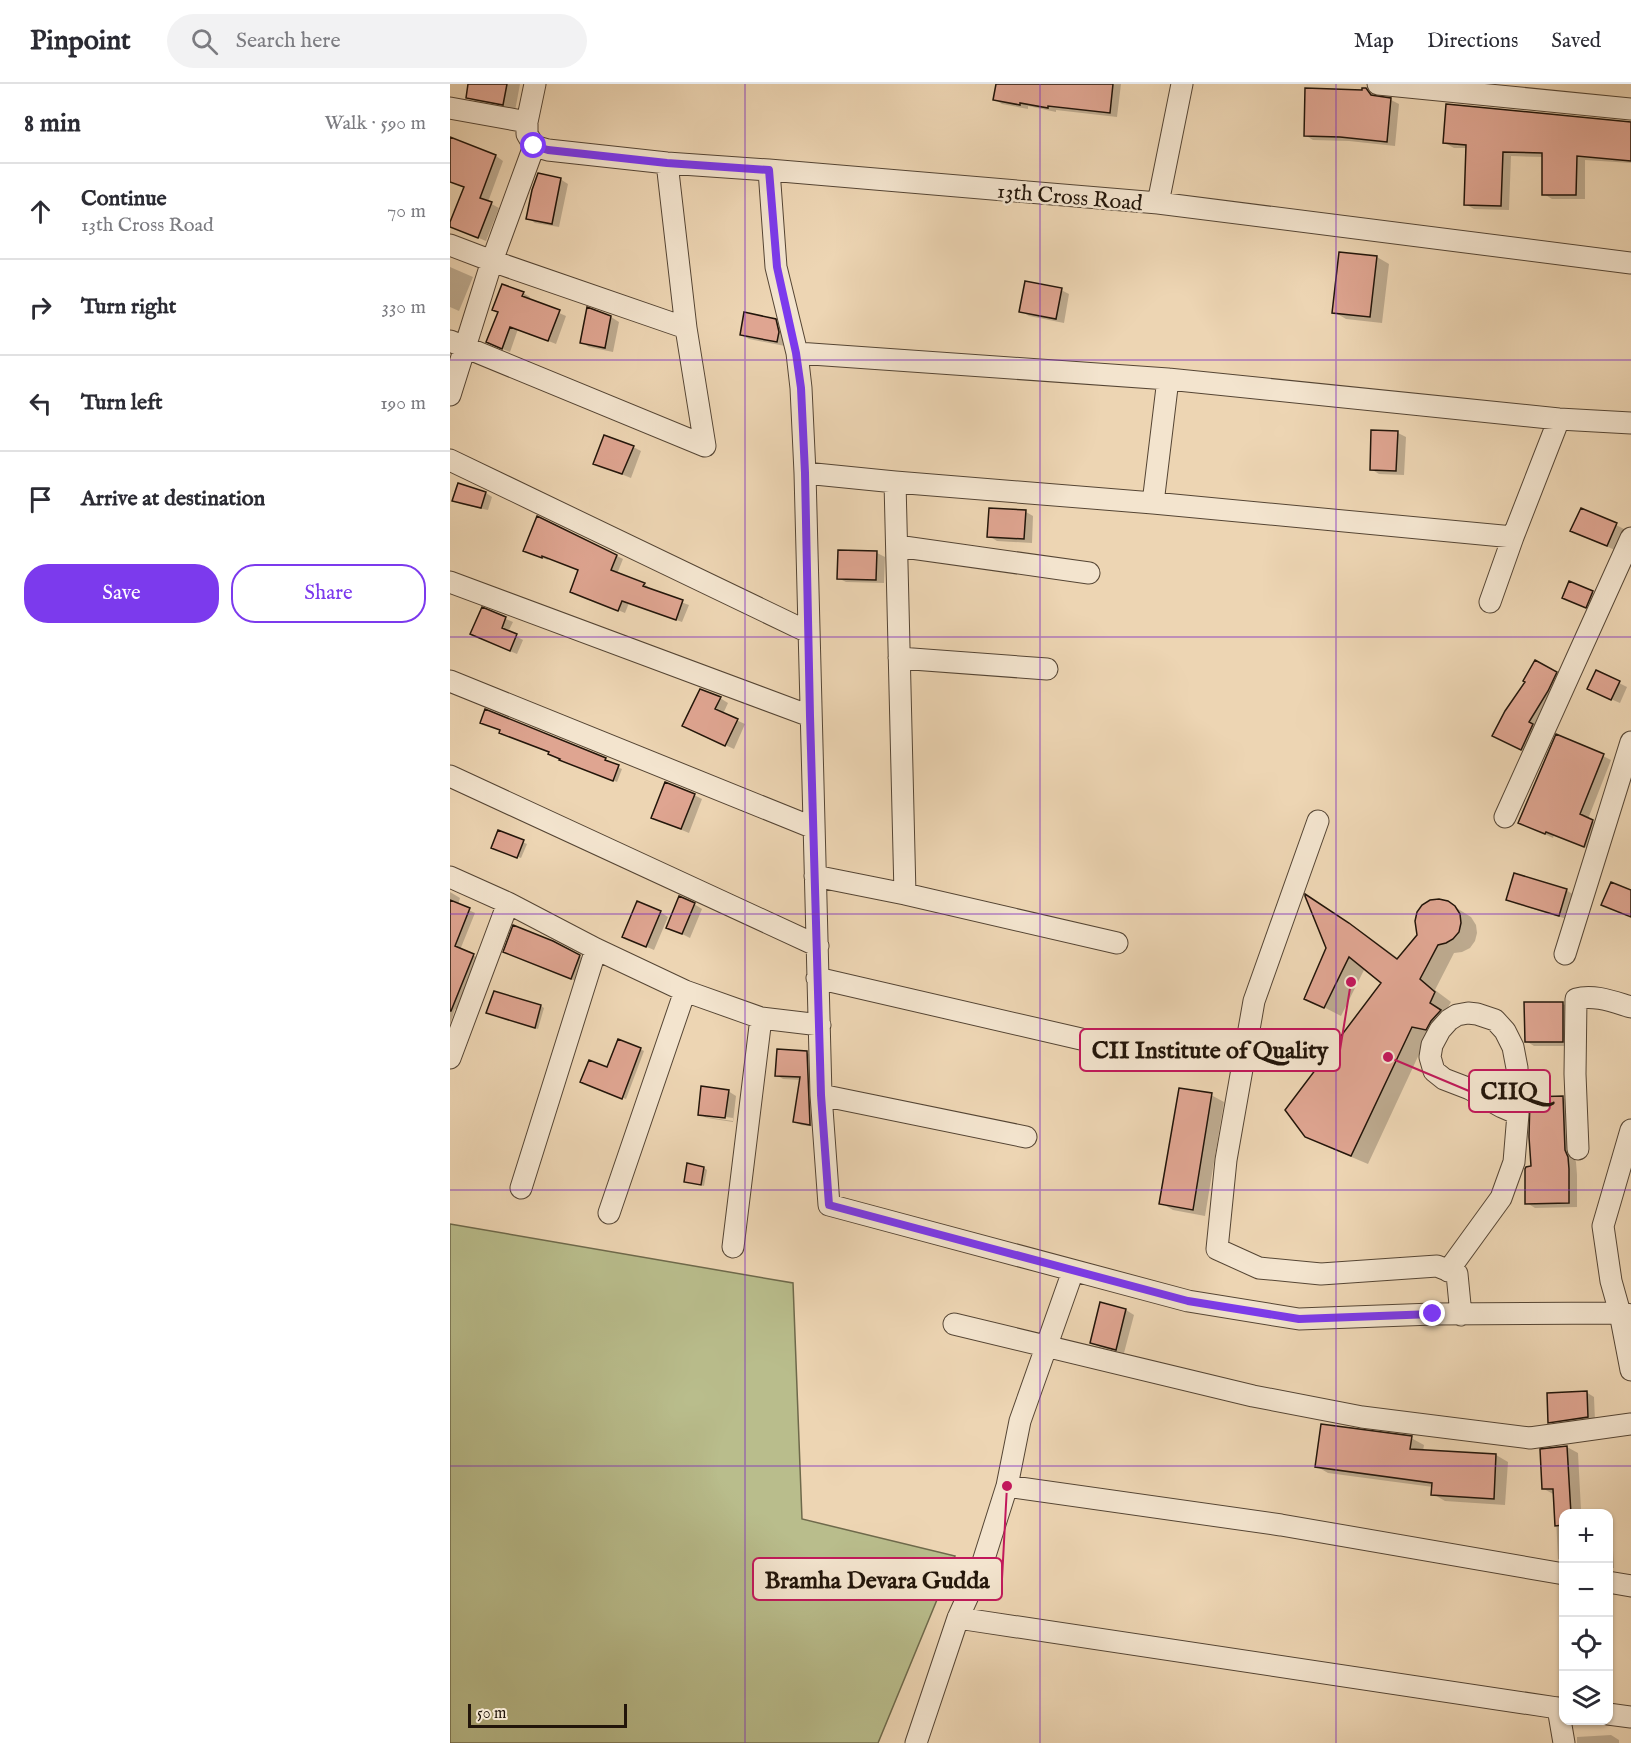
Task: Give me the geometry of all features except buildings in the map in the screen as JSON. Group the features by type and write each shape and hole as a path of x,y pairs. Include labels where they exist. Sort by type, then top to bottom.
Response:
{"street":[{"path":"450,395 457,345 492,261 534,146 527,134 527,122 535,84"},
{"path":"1158,203 1182,84"},
{"path":"1378,84 1561,93 1631,109"},
{"path":"450,108 527,122"},
{"name":"13th Cross Road","path":"534,146 548,150 667,163 1158,203 1631,263"},
{"path":"457,345 705,446 686,328 667,163"},
{"path":"769,170 777,267 796,353 801,388 821,1095 829,1205 1188,1301 1299,1319 1433,1314 1625,1314"},
{"path":"450,245 686,328"},
{"path":"796,353 1168,379 1559,419 1631,423"},
{"path":"1153,503 1168,379"},
{"path":"1490,602 1559,419"},
{"path":"450,460 808,632"},
{"path":"805,473 1513,537"},
{"path":"895,482 904,894"},
{"path":"1505,818 1631,538"},
{"path":"897,546 1089,573"},
{"path":"450,582 810,716"},
{"path":"899,658 1047,669"},
{"path":"450,681 814,828"},
{"path":"1565,954 1631,742"},
{"path":"450,776 818,946"},
{"path":"1318,821 1254,1001 1226,1160 1217,1250 1259,1268 1321,1274 1437,1266 1457,1274 1461,1315"},
{"path":"814,876 904,894 1117,943"},
{"path":"450,877 508,903 596,950 685,991 761,1018 820,1025"},
{"path":"450,1058 508,903"},
{"path":"521,1188 596,950"},
{"path":"817,978 1081,1040"},
{"path":"609,1213 685,991"},
{"path":"1578,1149 1575,1074 1576,999 1582,997 1604,999 1631,1007"},
{"path":"1448,1271 1501,1198 1514,1162 1518,1114 1517,1068 1513,1047 1505,1031 1495,1020 1477,1014 1457,1015 1449,1020 1440,1030 1432,1045 1430,1058 1434,1071 1444,1079 1470,1089 1518,1114"},
{"path":"733,1247 761,1018"},
{"path":"821,1095 1026,1137"},
{"path":"1631,1130 1626,1163 1603,1226 1611,1281 1625,1314 1631,1370"},
{"path":"916,1743 958,1618 982,1565 1007,1486 1020,1421 1073,1271"},
{"path":"954,1324 1253,1396 1362,1417 1530,1438 1631,1424"},
{"path":"1007,1486 1281,1525 1559,1574"},
{"path":"1613,1583 1631,1586"},
{"path":"958,1618 1559,1708"},
{"path":"1613,1715 1631,1717"},
{"path":"1562,1725 1564,1743"}],"green space":[{"path":"450,1224 793,1283 802,1519 955,1556 878,1743 450,1743"}],"place":[{"name":"CII Institute of Quality","path":"1351,982"},
{"name":"CIIQ","path":"1388,1057"},
{"name":"Bramha Devara Gudda","path":"1007,1486"}],"route":[{"path":"534,146 548,150 667,163 769,170 777,267 791,327 801,388 821,1095 829,1205 1188,1301 1299,1319 1433,1314"}]}
